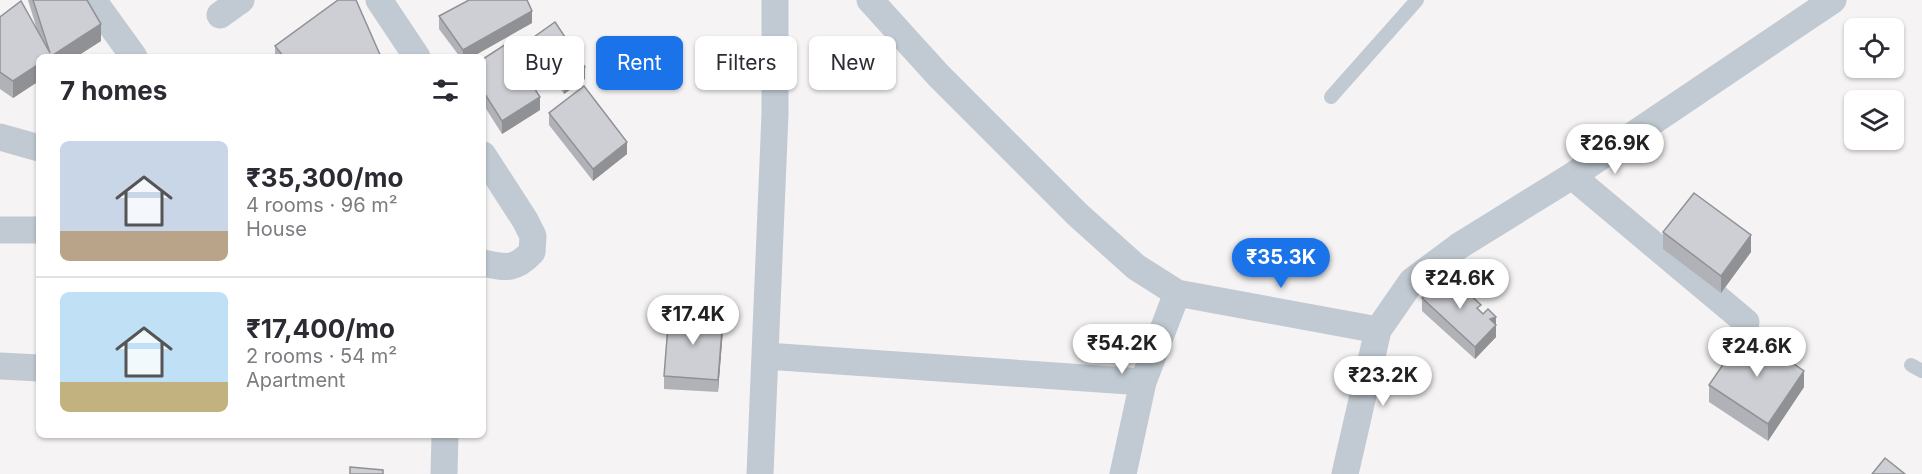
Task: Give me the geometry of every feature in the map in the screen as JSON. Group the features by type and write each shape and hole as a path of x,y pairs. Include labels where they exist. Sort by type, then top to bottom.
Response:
{"street":[{"path":"93,0 132,54"},
{"path":"379,0 415,54"},
{"path":"760,474 775,114 775,0"},
{"path":"870,0 939,76 1078,215 1136,267 1177,293 1378,330"},
{"path":"1345,474 1378,330 1412,281 1459,246 1572,176 1833,0"},
{"path":"0,137 36,147"},
{"path":"486,160 533,236 532,252 520,264 504,267 486,264"},
{"path":"1572,176 1746,322"},
{"path":"0,230 36,230"},
{"path":"1123,474 1143,382 1177,293"},
{"path":"766,356 1143,382"},
{"path":"0,366 36,368"},
{"path":"444,474 445,438"}],"lane":[{"path":"1331,97 1417,0"}],"building":[{"path":"33,0 87,0 101,24 55,54 36,54 36,66 13,81 0,72 0,17 21,1 50,53"},
{"path":"338,0 356,0 380,54 282,54 275,46"},
{"path":"469,0 527,0 532,11 463,50 439,16"},
{"path":"555,22 564,36 535,36"},
{"path":"504,45 504,90 536,90 540,97 502,121 486,96 486,57"},
{"path":"584,86 627,142 593,169 549,113 579,90 584,90"},
{"path":"1694,193 1751,235 1721,276 1663,232"},
{"path":"1451,277 1481,305 1477,308 1483,314 1488,309 1496,317 1490,319 1496,325 1475,347 1422,298 1442,278"},
{"path":"669,313 723,317 718,380 664,376"},
{"path":"1746,331 1804,371 1768,424 1709,385"},
{"path":"1885,458 1905,474 1872,474"},
{"path":"350,467 383,470 383,474 350,474"}]}
